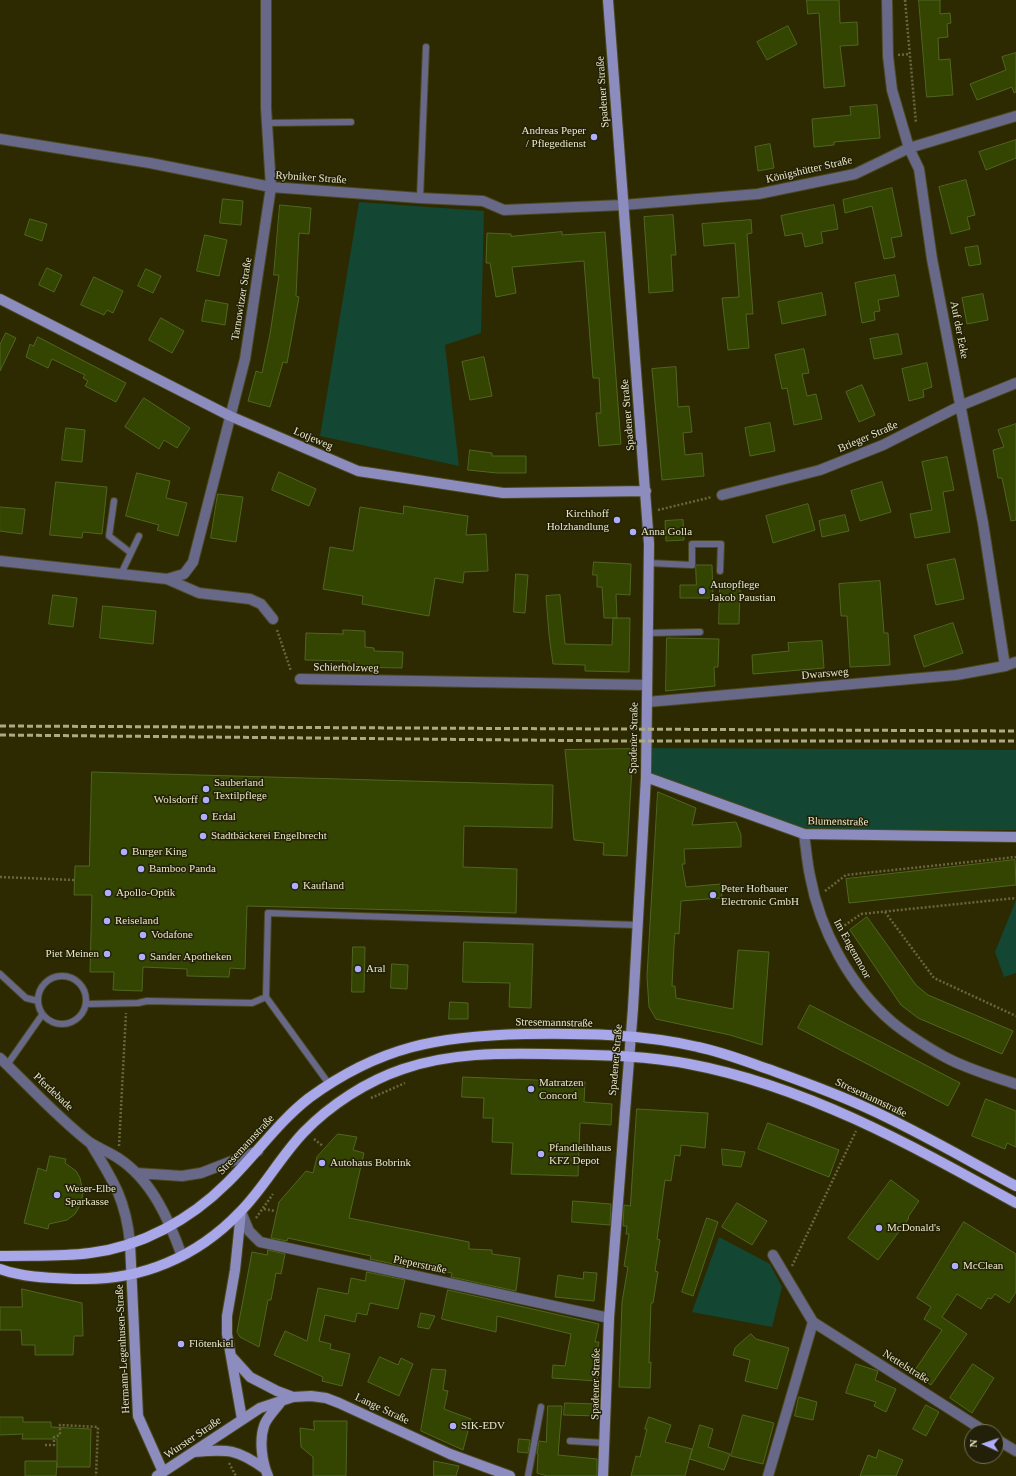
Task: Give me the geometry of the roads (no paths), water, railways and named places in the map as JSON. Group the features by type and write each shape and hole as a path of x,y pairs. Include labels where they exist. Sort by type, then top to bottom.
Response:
{"main road":[{"name":"Stresemannstraße","path":"0,1256 90,1253 130,1243 171,1225 204,1204 259,1150 289,1116 306,1100 329,1084 378,1057 428,1042 465,1037 541,1034 656,1040 699,1047 820,1088 868,1108 1016,1186"},
{"path":"0,1269 52,1277 95,1279 132,1275 182,1256 199,1248 241,1212 291,1147 321,1116 370,1084 402,1069 437,1060 513,1053 629,1057 688,1064 725,1072 806,1099 861,1122 1016,1203"}],"street":[{"name":"Tarnowitzer Straße","path":"167,580 184,574 193,562 245,359 270,187 267,123 266,0"},
{"name":"Spadener Straße","path":"603,1476 606,1443 609,1318 629,1057 646,777 649,563 648,512 608,0"},
{"name":"Auf der Eeke","path":"887,0 888,56 892,90 913,146 918,169 932,258 962,405 983,523 1005,666"},
{"name":"Königshütter Straße","path":"623,205 758,194 855,174 913,146 1016,116"},
{"name":"Rybniker Straße","path":"0,138 150,163 270,187 483,201 504,210 623,205"},
{"name":"Lotjeweg","path":"0,299 230,416 358,471 503,493 646,491"},
{"name":"Brieger Straße","path":"722,495 820,470 883,445 962,405 1016,383"},
{"path":"0,561 167,580 198,593 250,599 261,604 273,619"},
{"name":"Dwarsweg","path":"647,702 956,674 1005,666 1016,662"},
{"name":"Schierholzweg","path":"300,679 647,685"},
{"name":"Blumenstraße","path":"646,777 804,834 1016,837"},
{"name":"Im Engenmoor","path":"804,834 810,876 815,898 829,936 853,979 892,1022 945,1057 1016,1084"},
{"name":"Pferdebade","path":"4,1062 90,1142 119,1158 136,1172 155,1198 171,1225 182,1256"},
{"name":"Pferdebade","path":"90,1142 115,1182 128,1226 130,1243"},
{"path":"136,1172 182,1176 201,1173 259,1150"},
{"path":"241,1212 235,1270 227,1316 228,1341 242,1419"},
{"name":"Pieperstraße","path":"241,1212 249,1231 260,1242 609,1318"},
{"name":"Hermann-Legenhusen-Straße","path":"130,1243 135,1394 138,1416 160,1474"},
{"name":"Nettelstraße","path":"773,1255 813,1322 973,1424"},
{"path":"768,1476 813,1322"},
{"path":"230,1354 250,1377 277,1391 293,1397"},
{"name":"Lange Straße","path":"242,1419 260,1408 293,1397 311,1396 326,1398 450,1454 510,1476"},
{"path":"267,1473 262,1442 264,1425 282,1400"},
{"name":"Wurster Straße","path":"160,1474 242,1419"},
{"path":"1004,1444 1016,1451"},
{"path":"194,1452 222,1450 246,1455 267,1473"}],"lane":[{"path":"420,198 426,47"},
{"path":"267,123 351,122"},
{"path":"114,501 109,536 131,553"},
{"path":"121,574 139,536"},
{"path":"649,563 692,565 692,544 721,544 720,571"},
{"path":"648,633 700,632"},
{"path":"329,1084 266,997 268,913 637,925"},
{"path":"0,974 26,998 38,1001"},
{"path":"64,975 79,981 86,992 87,1004 80,1017 68,1025 54,1024 42,1015 38,1001 42,986 51,978 64,975"},
{"path":"87,1004 147,1001 252,1003 266,997"},
{"path":"4,1062 42,1015"},
{"path":"528,1476 541,1408"},
{"path":"570,1441 606,1443"}],"railway":[{"path":"0,726 1016,731"},
{"path":"0,735 622,741 1016,741"}],"place":[{"name":"Andreas Peper / Pflegedienst","path":"594,137"},
{"name":"Kirchhoff Holzhandlung","path":"617,520"},
{"name":"Anna Golla","path":"633,532"},
{"name":"Autopflege Jakob Paustian","path":"702,591"},
{"name":"Sauberland Textilpflege","path":"206,789"},
{"name":"Wolsdorff","path":"206,800"},
{"name":"Erdal","path":"204,817"},
{"name":"Stadtbäckerei Engelbrecht","path":"203,836"},
{"name":"Burger King","path":"124,852"},
{"name":"Bamboo Panda","path":"141,869"},
{"name":"Kaufland","path":"295,886"},
{"name":"Apollo-Optik","path":"108,893"},
{"name":"Peter Hofbauer Electronic GmbH","path":"713,895"},
{"name":"Reiseland","path":"107,921"},
{"name":"Vodafone","path":"143,935"},
{"name":"Piet Meinen","path":"107,954"},
{"name":"Sander Apotheken","path":"142,957"},
{"name":"Aral","path":"358,969"},
{"name":"Matratzen Concord","path":"531,1089"},
{"name":"Pfandleihhaus KFZ Depot","path":"541,1154"},
{"name":"Autohaus Bobrink","path":"322,1163"},
{"name":"Weser-Elbe Sparkasse","path":"57,1195"},
{"name":"McDonald's","path":"879,1228"},
{"name":"McClean","path":"955,1266"},
{"name":"Flötenkiel","path":"181,1344"},
{"name":"SIK-EDV","path":"453,1426"}]}
